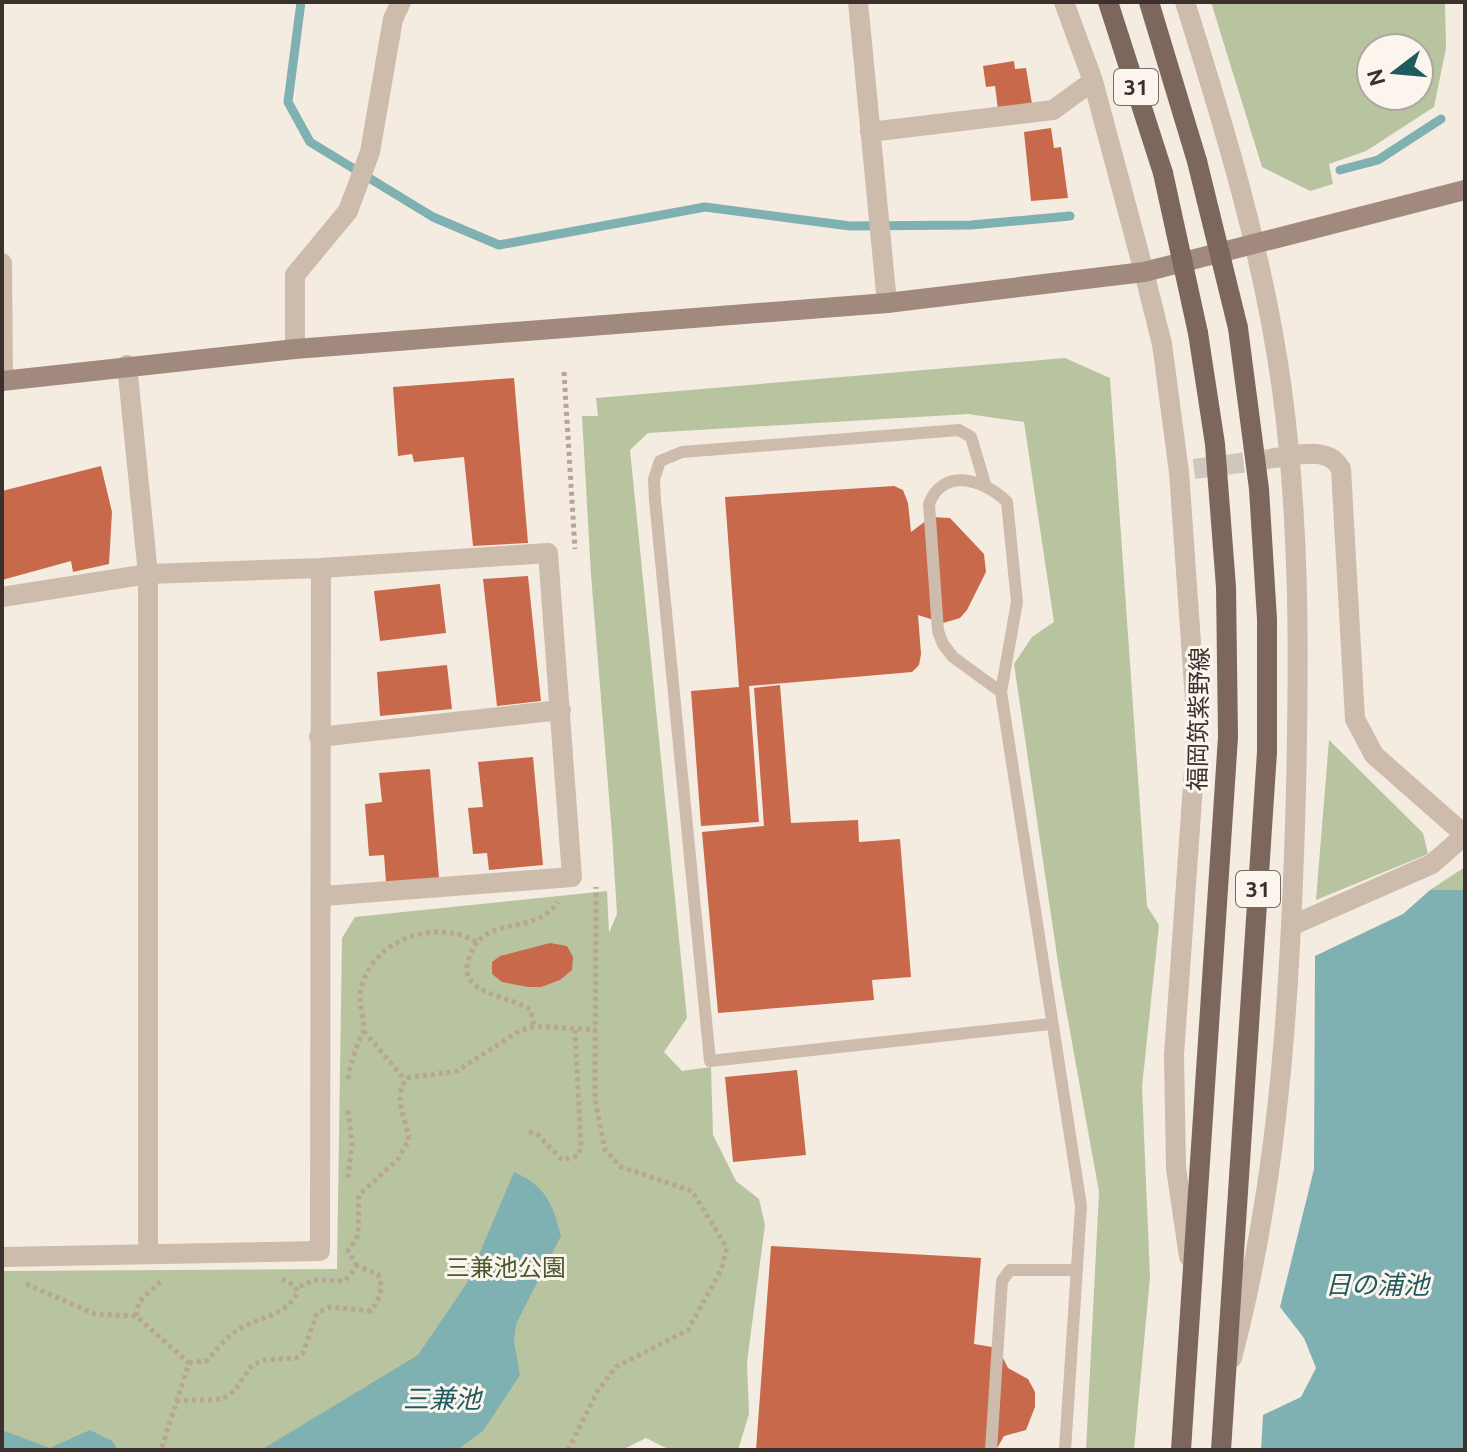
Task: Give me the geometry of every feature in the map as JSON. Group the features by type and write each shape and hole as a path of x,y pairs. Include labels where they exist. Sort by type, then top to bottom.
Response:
{"main road":[{"name":"福岡筑紫野線","path":"1108,2 1163,173 1198,333 1215,444 1225,571 1228,737 1181,1450"},
{"name":"31","path":"1149,2 1197,161 1238,328 1259,489 1267,619 1267,752 1221,1450"}],"street":[{"path":"295,349 295,275 348,211 370,152 393,19 401,2"},
{"path":"858,2 887,303"},
{"path":"1064,2 1093,81 1144,272 1162,344 1186,470 1197,728 1174,1055 1176,1168 1191,1273"},
{"path":"1185,2 1222,120 1255,245 1278,360 1282,457 1299,624 1293,925 1283,1070 1254,1274 1226,1381"},
{"path":"870,132 1053,110 1093,81"},
{"path":"2,263 3,381 295,349 887,303 1144,272 1465,190"},
{"path":"127,365 148,574 148,1254"},
{"path":"1282,457 1331,456 1341,469 1355,719 1363,740 1374,755 1465,835 1432,864 1293,925"},
{"path":"2,597 148,574 321,568 548,553 572,877 323,896"},
{"path":"2,1257 320,1251 323,896 319,737 321,568"},
{"path":"319,737 561,710"}],"lane":[{"path":"985,484 971,437 959,430 682,452 660,461 654,479 655,500 710,1061 1050,1024"},
{"path":"1001,692 953,657 943,644 929,504 934,492 945,482 966,479 985,484 1007,502 1017,602 1001,692 1050,1024 1081,1206 1065,1450"},
{"path":"991,1450 1002,1281 1010,1270 1020,1267 1076,1270"}],"path":[{"path":"564,372 576,561"},
{"path":"534,1026 531,1010 483,992 472,984 468,968 477,942 486,933 527,925 543,917 560,898 559,878"},
{"path":"568,1450 598,1390 616,1367 688,1330 721,1270 727,1248 692,1191 621,1167 605,1150 595,1099 595,878"},
{"path":"405,1080 364,1031 360,993 376,959 390,947 433,931 462,933 477,942"},
{"path":"405,1080 457,1071 511,1036 534,1026 596,1030"},
{"path":"529,1132 537,1134 562,1160 578,1156 581,1147 575,1030"},
{"path":"347,1088 354,1049 364,1031"},
{"path":"176,1401 223,1399 252,1365 264,1360 296,1358 303,1353 317,1313 330,1307 371,1311 380,1297 382,1284 378,1274 357,1266 348,1251 358,1236 359,1195 398,1159 409,1140 399,1102 400,1089 405,1080"},
{"path":"321,1185 347,1185 352,1127 345,1098"},
{"path":"296,1288 314,1280 345,1281 357,1266"},
{"path":"136,1316 139,1302 162,1280 171,1277"},
{"path":"16,1284 29,1284 95,1314 136,1316 189,1363 206,1361 224,1341 251,1322 282,1312 293,1301 298,1292 296,1288 279,1278 267,1278"},
{"path":"161,1450 189,1363"}],"green space":[{"path":"1211,2 1445,2 1446,48 1435,102 1435,32 1355,32 1355,112 1426,112 1366,151 1329,164 1333,184 1310,191 1262,167"},
{"name":"三兼池公園","path":"1065,358 1110,378 1147,906 1159,925 1142,1087 1150,1277 1134,1450 1086,1450 1099,1192 1060,976 1014,664 1032,637 1054,622 1024,422 968,414 648,433 630,450 687,1018 664,1052 682,1071 711,1067 713,1135 736,1181 759,1199 765,1225 747,1362 749,1414 738,1450 670,1450 646,1438 622,1450 2,1450 2,1271 337,1269 342,938 355,917 607,891 609,933 617,914 582,416 598,416 596,398"},
{"path":"1329,740 1423,833 1428,854 1316,900"},
{"path":"1465,867 1465,890 1430,890"}],"water":[{"name":"日の浦池","path":"1430,890 1465,890 1465,1450 1261,1450 1263,1415 1301,1397 1316,1368 1304,1338 1280,1307 1314,1169 1315,956 1403,914"},
{"name":"三兼池","path":"514,1172 541,1190 555,1214 561,1236 516,1324 514,1342 520,1375 483,1431 457,1450 261,1450 418,1355 467,1283"},
{"path":"2,1430 50,1448 90,1430 112,1441 118,1450 2,1450"}],"building":[{"path":"1014,61 1015,69 1026,68 1032,104 998,109 995,86 986,87 983,66"},
{"path":"1051,128 1054,148 1061,147 1068,198 1031,201 1024,132"},
{"path":"514,378 528,543 473,546 464,457 414,462 412,454 398,456 393,387"},
{"path":"101,466 112,512 109,564 73,572 71,561 2,580 2,491"},
{"path":"894,486 903,490 908,503 911,532 931,517 950,518 984,554 986,572 967,610 960,618 943,623 918,615 921,654 919,665 912,672 749,686 759,822 701,826 691,691 739,687 725,497"},
{"path":"528,576 541,701 497,706 483,579"},
{"path":"440,584 446,633 380,641 374,591"},
{"path":"447,665 452,709 380,716 377,672"},
{"path":"780,685 791,823 858,820 859,842 900,839 911,977 872,980 874,1000 718,1013 702,832 764,826 754,688"},
{"path":"533,757 543,865 489,870 487,853 473,854 468,808 483,807 478,762"},
{"path":"430,769 439,878 386,882 384,855 369,856 365,804 382,802 379,773"},
{"path":"550,943 567,946 573,957 572,970 560,980 541,987 528,987 502,982 492,974 492,962 500,956"},
{"path":"797,1070 806,1155 733,1162 725,1077"},
{"path":"771,1246 981,1258 974,1344 998,1348 1008,1368 1028,1379 1035,1392 1035,1407 1026,1430 1004,1436 996,1450 756,1450"}],"waterway":[{"path":"301,2 288,102 310,142 433,217 499,245 705,207 850,226 971,225 1070,216"},
{"path":"1340,170 1378,160 1441,119"}],"tunnel":[{"path":"1194,469 1270,459"}]}
